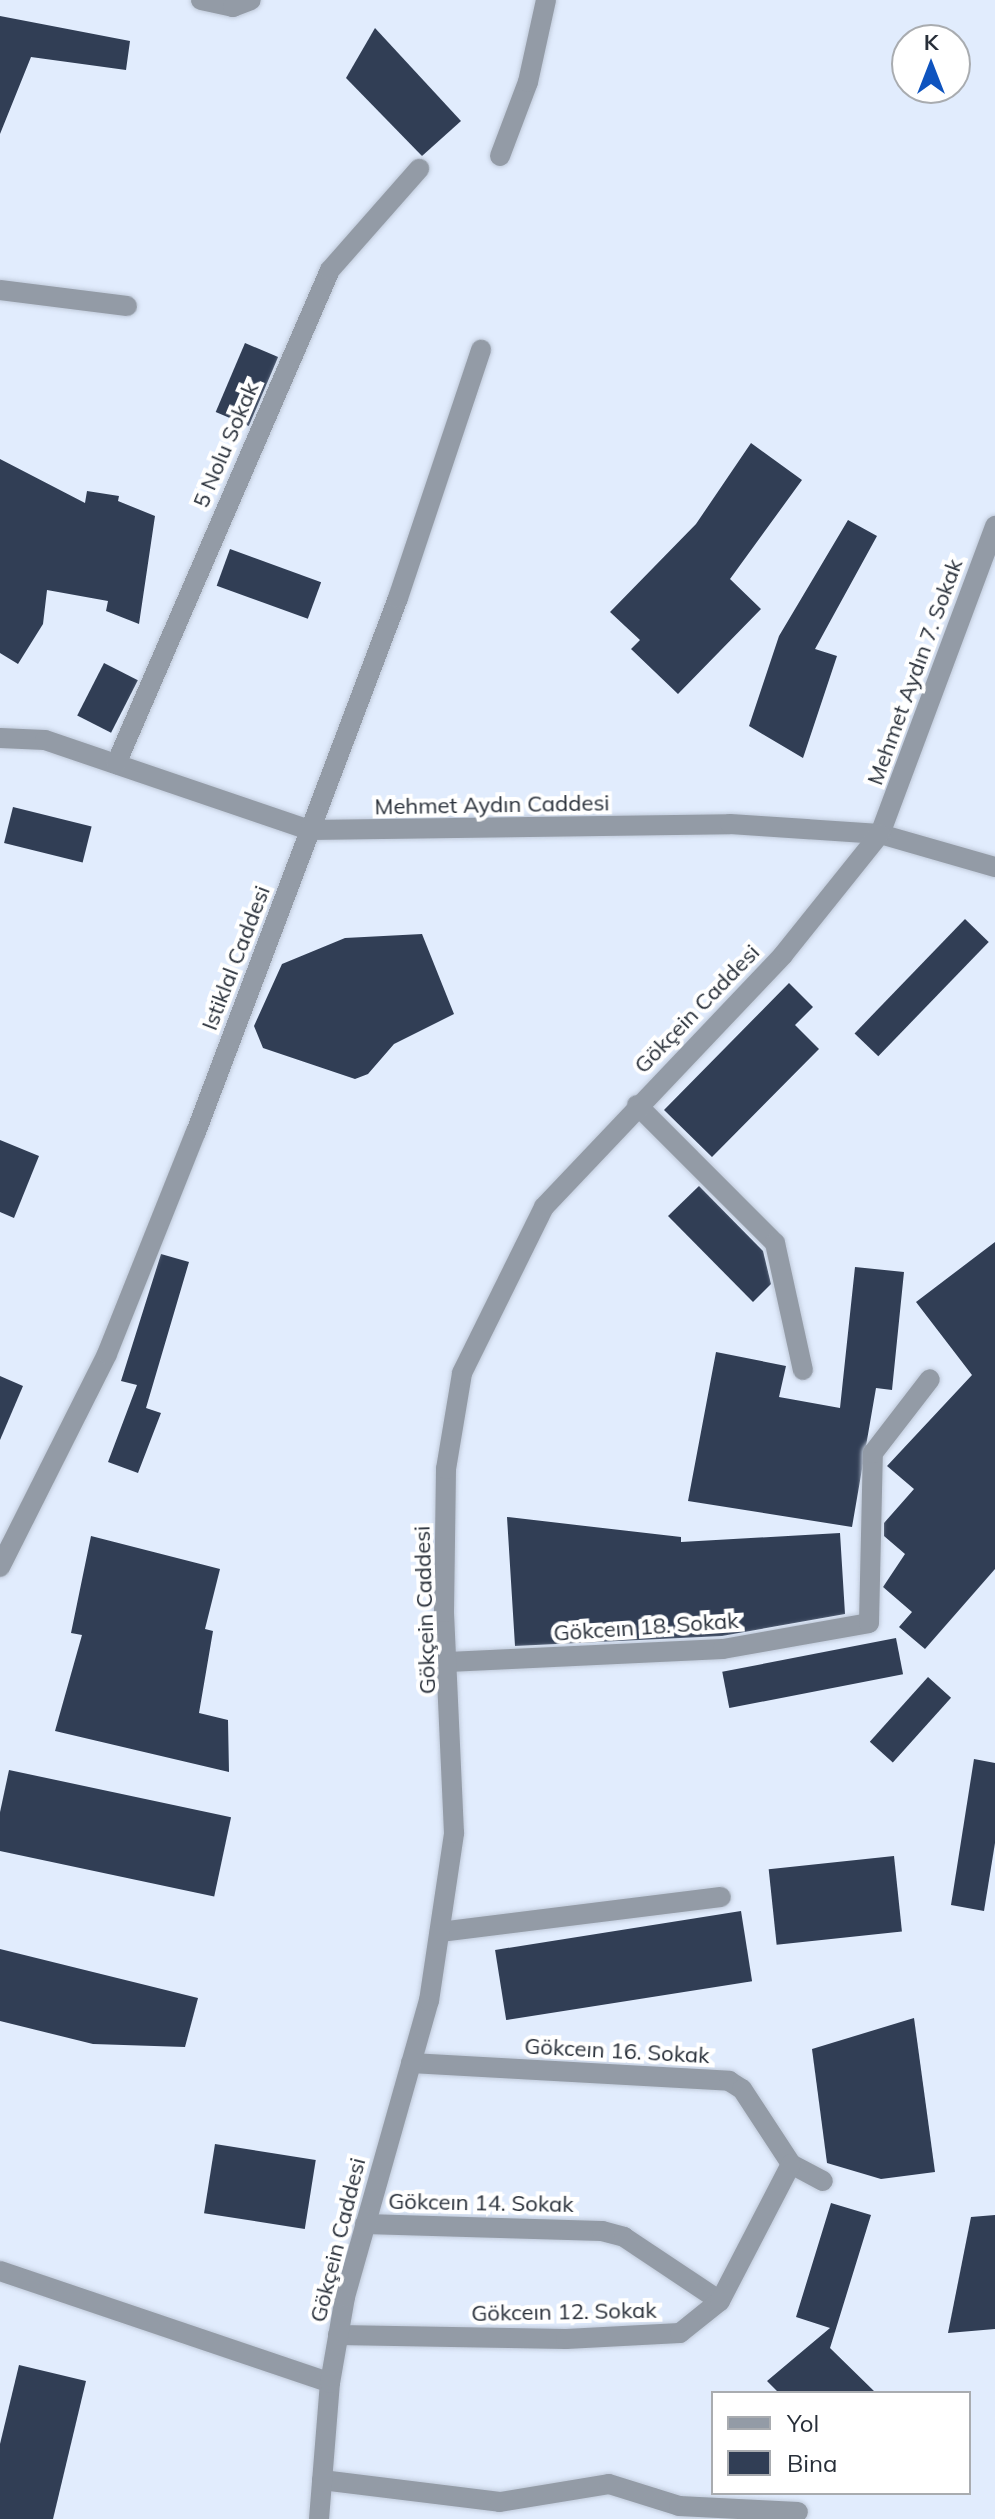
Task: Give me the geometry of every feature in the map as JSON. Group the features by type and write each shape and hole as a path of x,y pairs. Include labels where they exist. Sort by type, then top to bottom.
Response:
{"street":[{"path":"201,0 233,7 251,0"},
{"path":"500,156 528,82 546,0"},
{"name":"5 Nolu Sokak","path":"116,764 330,270 419,169"},
{"path":"0,290 127,306"},
{"name":"Istiklal Caddesi","path":"0,1567 107,1354 310,830 481,350"},
{"name":"Mehmet Aydın 7. Sokak","path":"880,834 995,526"},
{"name":"Mehmet Aydın Caddesi","path":"0,738 45,740 310,830 730,824 880,834 995,867"},
{"name":"Gökçein Caddesi","path":"319,2519 330,2383 338,2335 365,2224 411,2063 440,1932 454,1833 446,1469 462,1373 544,1207 637,1105 783,955 880,834"},
{"path":"637,1105 775,1243 803,1370"},
{"name":"Gökceın 18. Sokak","path":"448,1662 723,1649 869,1623 873,1453 930,1379"},
{"path":"440,1932 721,1897"},
{"name":"Gökceın 16. Sokak","path":"411,2063 729,2081 753,2103 791,2164"},
{"path":"791,2164 823,2181"},
{"name":"Gökceın 12. Sokak","path":"338,2335 657,2336 700,2322 720,2301 791,2164"},
{"name":"Gökceın 14. Sokak","path":"365,2224 602,2231 624,2237 720,2301"},
{"path":"0,2271 330,2383"},
{"path":"322,2480 500,2502 609,2484 679,2506 798,2512"}],"building":[{"path":"0,16 130,41 126,70 31,57 0,134"},
{"path":"375,28 461,121 422,156 346,78"},
{"path":"245,343 278,357 249,426 216,412"},
{"path":"751,443 802,480 730,579 761,609 678,694 631,649 640,640 610,612 696,524"},
{"path":"0,459 85,503 87,491 119,496 118,501 155,516 139,624 106,611 108,601 47,590 43,624 18,664 0,653"},
{"path":"848,520 877,536 815,649 837,656 803,758 749,726 779,636"},
{"path":"230,549 321,582 308,619 217,586"},
{"path":"104,663 138,680 111,733 77,716"},
{"path":"13,807 92,827 83,862 4,843"},
{"path":"965,919 989,942 878,1056 855,1033"},
{"path":"422,934 454,1014 394,1044 368,1074 355,1079 263,1048 254,1026 282,964 345,938"},
{"path":"789,983 813,1007 795,1025 819,1049 712,1157 664,1110"},
{"path":"0,1140 39,1156 14,1218 0,1212"},
{"path":"699,1186 763,1251 771,1284 753,1302 668,1216"},
{"path":"995,1242 995,1569 925,1649 899,1627 912,1612 883,1587 905,1554 884,1536 884,1523 914,1489 887,1466 972,1375 916,1302"},
{"path":"161,1254 189,1262 146,1408 161,1413 138,1473 108,1462 137,1385 121,1381"},
{"path":"855,1267 904,1272 892,1390 876,1388 852,1527 688,1501 716,1352 786,1366 779,1397 840,1408"},
{"path":"0,1376 23,1386 0,1440"},
{"path":"507,1517 681,1537 681,1542 840,1533 845,1614 722,1636 515,1646"},
{"path":"91,1536 220,1569 205,1629 213,1631 199,1713 228,1720 229,1772 55,1731 82,1635 71,1633"},
{"path":"896,1638 903,1674 729,1708 722,1672"},
{"path":"928,1677 951,1698 893,1762 870,1742"},
{"path":"974,1759 995,1763 995,1843 984,1911 951,1905"},
{"path":"9,1770 231,1817 214,1896 0,1851 0,1812"},
{"path":"894,1856 902,1932 777,1945 769,1869"},
{"path":"741,1911 752,1981 506,2020 495,1950"},
{"path":"0,1949 198,1998 185,2047 93,2044 0,2021"},
{"path":"914,2018 935,2172 881,2179 827,2163 812,2049"},
{"path":"215,2144 316,2160 305,2229 204,2213"},
{"path":"831,2203 871,2215 830,2348 874,2391 777,2391 767,2381 830,2328 796,2317"},
{"path":"995,2215 995,2329 948,2333 971,2217"},
{"path":"19,2365 86,2381 53,2519 0,2519 0,2444"}]}
